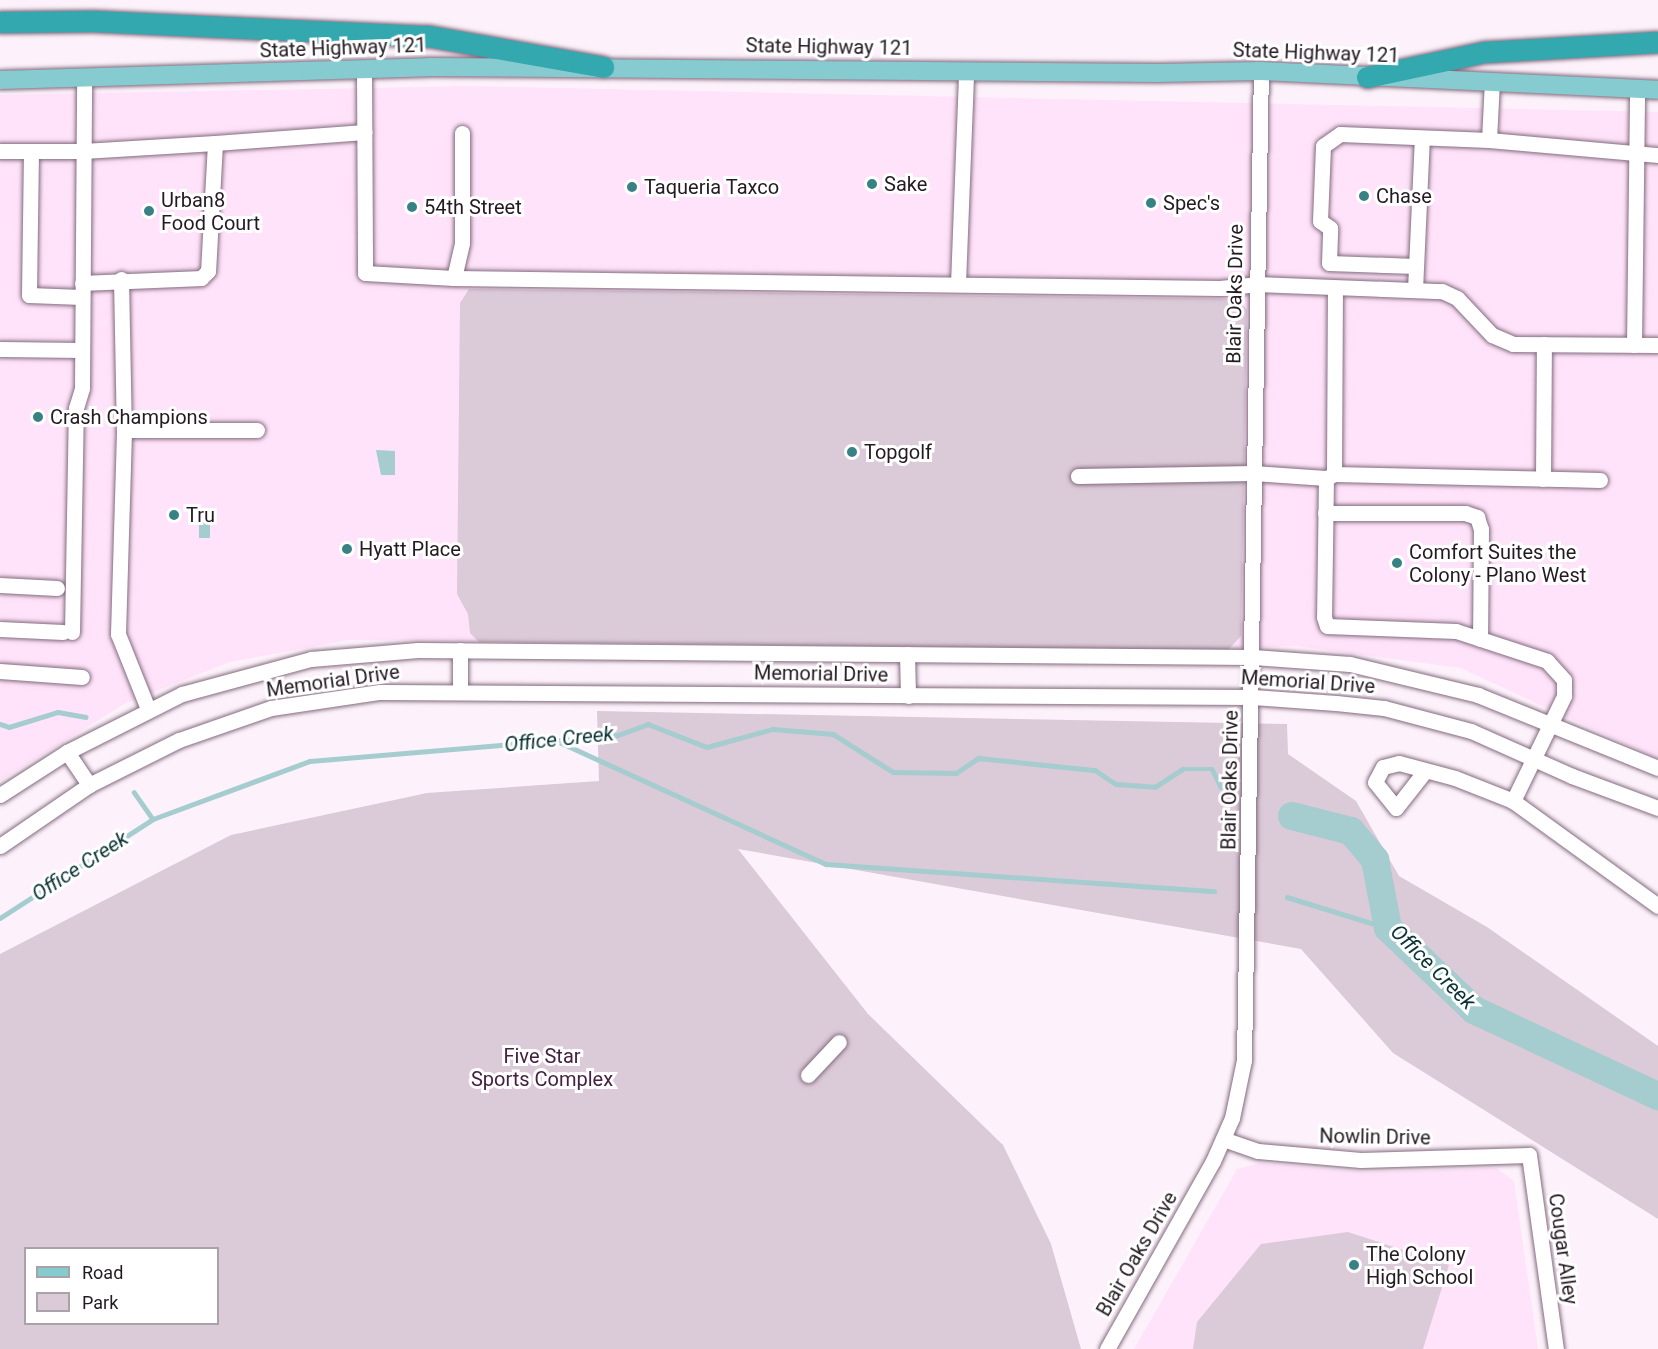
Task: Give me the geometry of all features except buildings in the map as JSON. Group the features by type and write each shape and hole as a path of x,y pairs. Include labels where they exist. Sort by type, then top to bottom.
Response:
{"highway":[{"path":"0,22 93,21 428,36 603,67"},
{"path":"1367,77 1485,52 1658,42"}],"main road":[{"name":"State Highway 121","path":"0,80 364,70 603,67 1261,71 1658,90"}],"street":[{"path":"364,70 365,273 454,278 1220,288 1256,284 1335,290 1442,291 1456,298 1492,335 1513,344 1658,345"},
{"path":"958,284 966,71"},
{"name":"Blair Oaks Drive","path":"1107,1349 1223,1139 1232,1118 1247,1029 1253,697 1253,473 1261,71"},
{"path":"0,629 68,632 76,408 82,388 84,78"},
{"path":"1489,140 1492,81"},
{"path":"1634,345 1637,89"},
{"path":"0,151 83,151 365,132"},
{"path":"454,278 462,243 462,133"},
{"path":"1416,266 1329,263 1330,228 1320,221 1323,146 1340,134 1489,140 1635,155 1658,155"},
{"path":"1415,290 1422,138"},
{"path":"30,151 29,295 82,290 121,279 201,278 208,271 215,143"},
{"path":"121,279 124,430 118,634 148,709"},
{"path":"1335,290 1330,476 1325,513 1324,617 1327,626 1456,631 1547,661 1557,669 1564,680 1564,696 1513,801"},
{"path":"1543,479 1544,344"},
{"path":"0,349 82,350"},
{"path":"124,430 258,430"},
{"path":"1078,476 1253,473 1600,480"},
{"path":"1325,513 1465,513 1477,517 1481,529 1480,639"},
{"path":"0,585 57,588"},
{"path":"460,650 460,692"},
{"name":"Memorial Drive","path":"0,795 67,752 148,709 221,681 311,659 361,652 460,650 1253,657 1350,664 1478,695 1552,723 1658,768"},
{"path":"907,654 908,696"},
{"path":"0,671 82,677"},
{"name":"Memorial Drive","path":"0,846 89,785 179,740 271,708 380,692 1253,697 1383,708 1471,731 1658,808"},
{"path":"67,752 89,785"},
{"path":"1425,771 1513,801 1658,906"},
{"path":"808,1075 839,1042"},
{"name":"Nowlin Drive","path":"1223,1139 1258,1151 1361,1161 1529,1155"},
{"name":"Cougar Alley","path":"1529,1155 1556,1349"}],"shaded area":[{"path":"470,86 1658,112 1658,759 1460,668 1296,646 1223,648 349,640 230,662 126,703 0,781 0,95"},
{"name":"The Colony High School","path":"1260,1163 1366,1172 1497,1168 1514,1181 1538,1349 1134,1349 1237,1169"}],"green space":[{"name":"Topgolf","path":"469,289 1238,299 1247,310 1241,636 1228,650 479,642 470,633 468,614 457,594 460,303"},
{"name":"Five Star Sports Complex","path":"597,711 1287,724 1288,754 1356,801 1399,876 1487,927 1658,1046 1658,1219 1393,1053 1301,949 738,849 868,1014 1003,1145 1051,1244 1081,1349 0,1349 0,954 231,835 427,793 599,781"},
{"path":"1348,1232 1449,1265 1423,1349 1193,1349 1197,1322 1261,1244"}],"water":[{"path":"376,450 395,451 395,475 381,475"},
{"path":"199,516 210,516 210,538 199,538"}],"waterway":[{"path":"0,724 9,727 58,712 86,717"},
{"name":"Office Creek","path":"0,918 153,819 310,761 618,735 648,724 707,747 773,729 833,734 893,772 956,773 978,758 1095,770 1116,784 1155,787 1183,769 1212,769 1221,787"},
{"path":"555,740 826,864 1214,891"},
{"path":"134,792 153,819"},
{"name":"Office Creek","path":"1292,816 1351,831 1375,860 1388,928 1474,1010 1658,1096"},
{"path":"1287,897 1388,928"}],"place":[{"name":"Sake","path":"872,184"},
{"name":"Taqueria Taxco","path":"632,187"},
{"name":"Chase","path":"1364,196"},
{"name":"Spec's","path":"1151,203"},
{"name":"54th Street","path":"412,207"},
{"name":"Urban8 Food Court","path":"149,211"},
{"name":"Crash Champions","path":"38,417"},
{"name":"Topgolf","path":"852,452"},
{"name":"Tru","path":"174,515"},
{"name":"Hyatt Place","path":"347,549"},
{"name":"Comfort Suites the Colony - Plano West","path":"1397,563"},
{"name":"The Colony High School","path":"1354,1265"}]}
